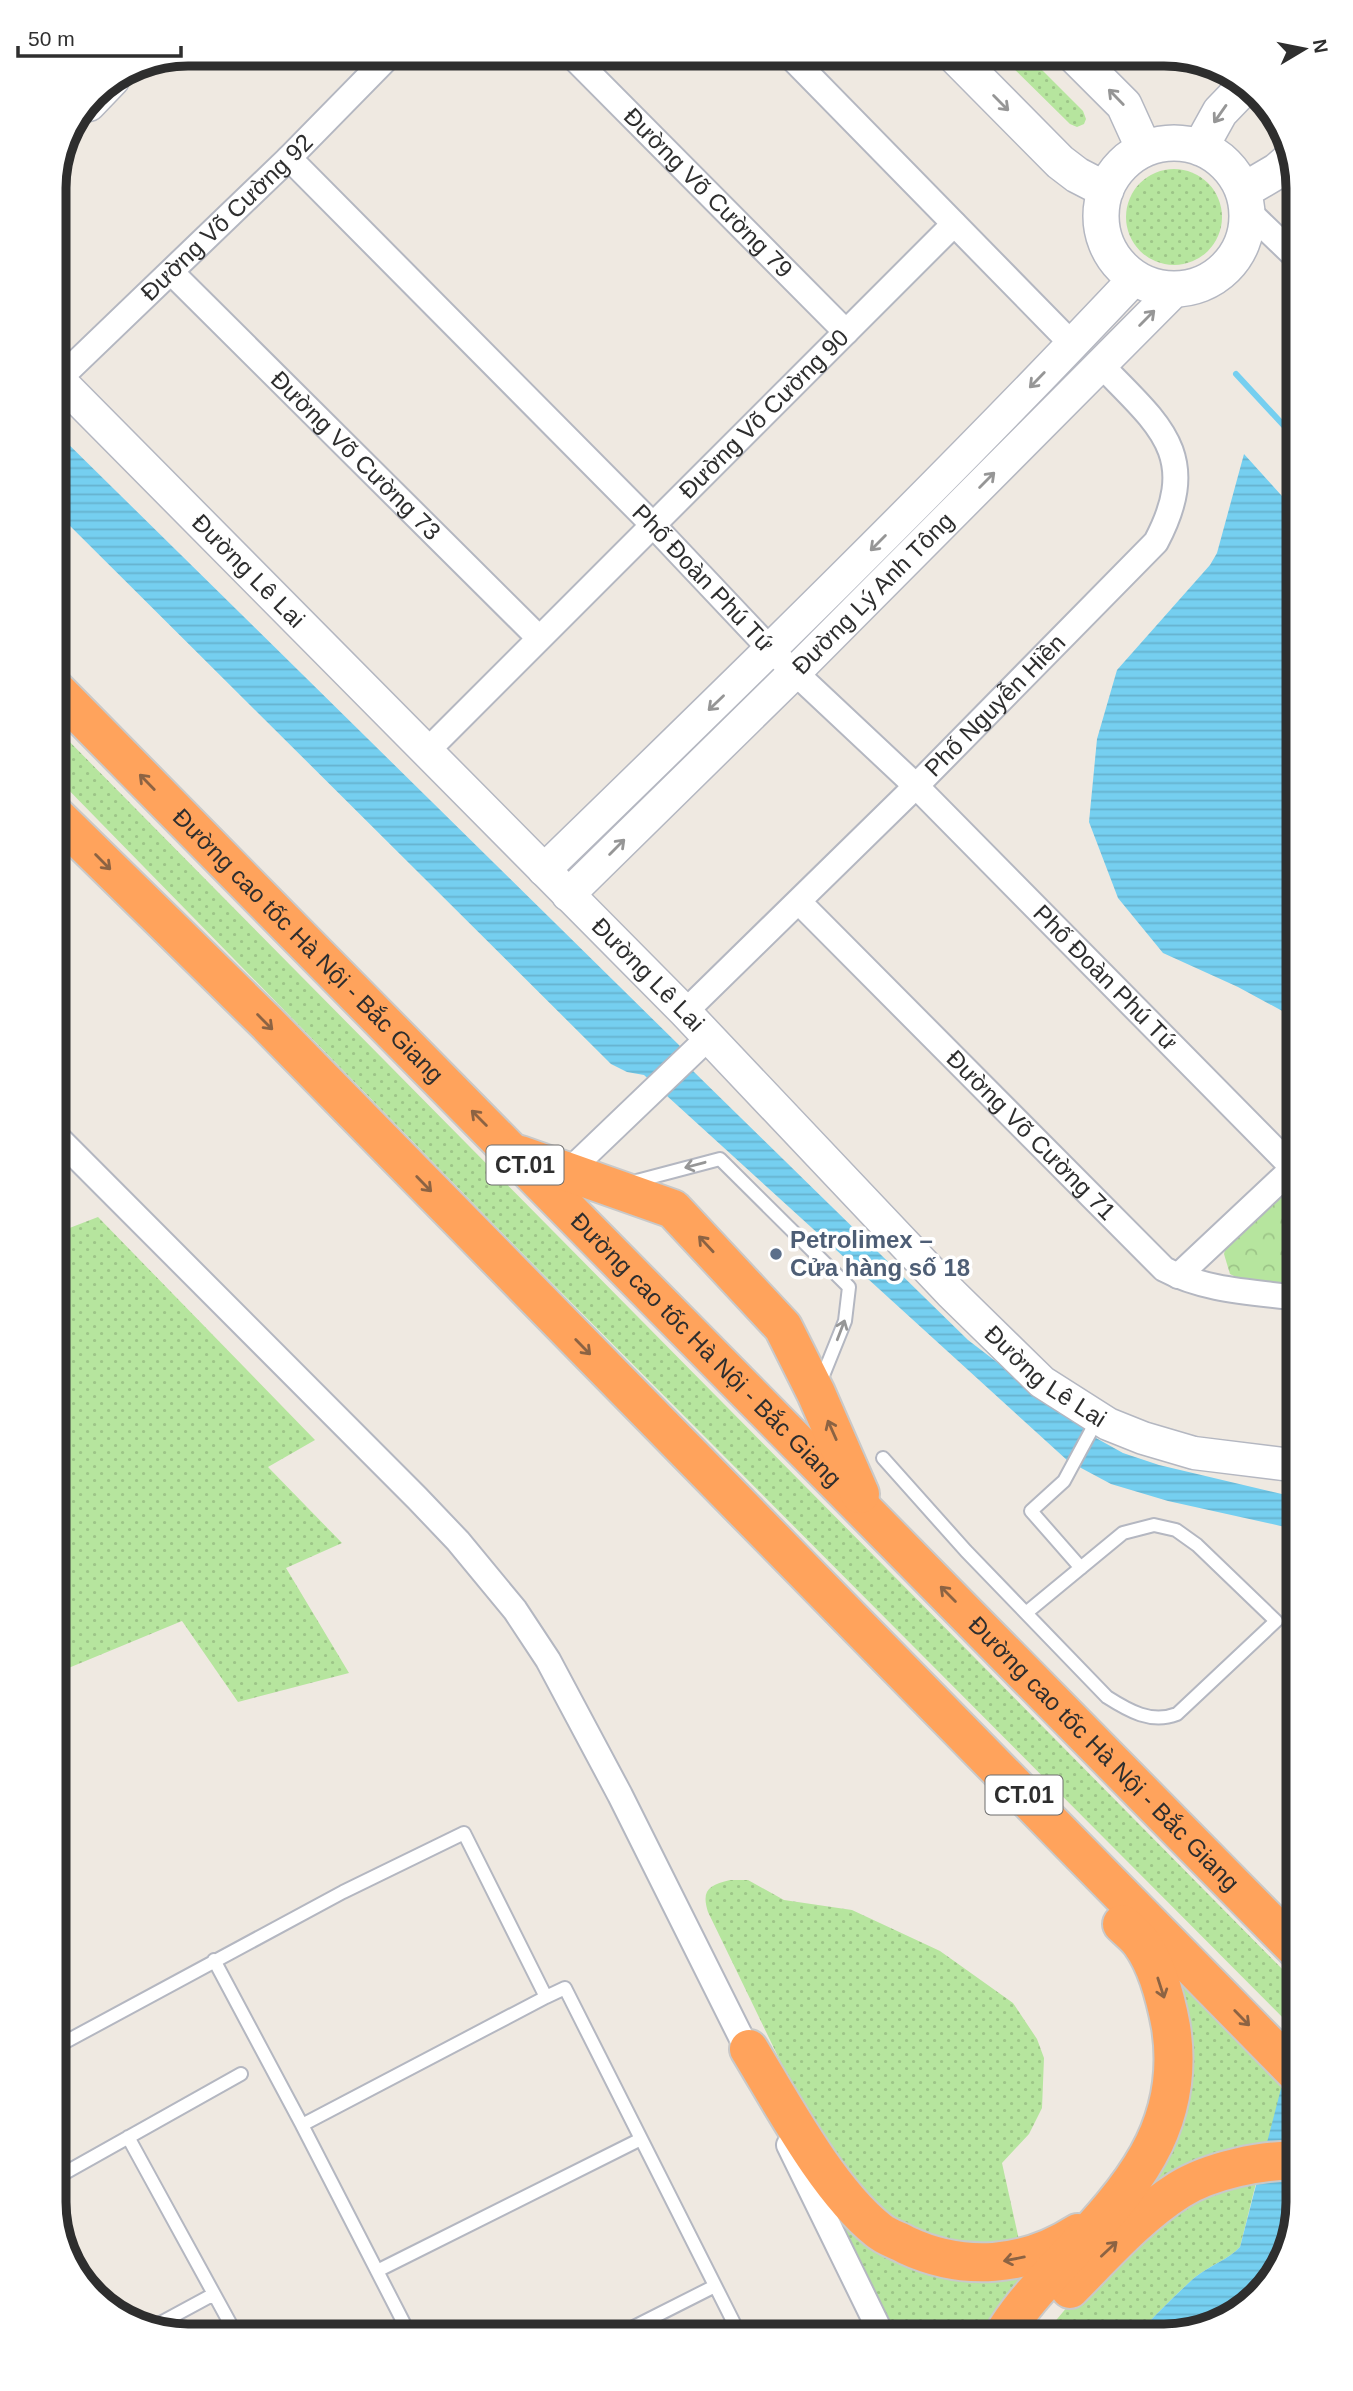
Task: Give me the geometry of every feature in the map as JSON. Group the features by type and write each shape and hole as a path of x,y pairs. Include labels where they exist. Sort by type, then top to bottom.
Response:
{"highway":[{"name":"Đường cao tốc Hà Nội - Bắc Giang","path":"67,701 1286,1939"},
{"name":"CT.01","path":"67,826 267,1023 1286,2063"},
{"path":"512,1152 673,1209 783,1327 816,1393 869,1515"},
{"path":"748,1515 805,1601 1141,1943 1153,1966 1168,2014 1172,2040 1172,2090 1157,2139 1123,2193 1024,2304 1011,2324"},
{"path":"996,1643 1088,1710 1286,1911"},
{"path":"748,2049 815,2155 851,2204 880,2232 921,2252 950,2260 989,2264 1042,2253 1098,2221"},
{"path":"1041,2324 1055,2305 1106,2252 1179,2190 1198,2180 1227,2171 1286,2162"}],"main road":[{"path":"966,67 1060,163 1106,190"},
{"path":"1086,67 1124,105 1144,149"},
{"path":"1200,148 1220,112 1239,92"},
{"path":"1168,143 1200,148 1214,155 1227,166 1245,200 1247,223 1242,243 1228,265 1201,284 1176,289 1156,288 1135,278 1116,260 1105,238 1101,214 1106,190 1118,169 1144,149 1168,143"},
{"path":"1245,200 1284,165"}],"street":[{"name":"Đường Võ Cường 92","path":"67,368 172,273 379,66"},
{"name":"Đường Võ Cường 79","path":"581,66 846,332"},
{"path":"800,67 1072,344"},
{"name":"Phố Đoàn Phú Tứ","path":"289,158 653,525 771,650 916,786 1286,1161"},
{"path":"1245,200 1286,246"},
{"name":"Đường Võ Cường 90","path":"426,751 954,224"},
{"name":"Đường Võ Cường 73","path":"172,273 540,638"},
{"name":"Đường Lý Anh Tông","path":"544,870 939,483 1135,278"},
{"name":"Đường Lý Anh Tông","path":"568,895 795,672 1176,289"},
{"name":"Phố Nguyễn Hiền","path":"685,1012 916,786 1148,552 1160,535 1177,478 1172,452 1157,423 1102,366"},
{"name":"Đường Lê Lai","path":"67,387 685,1012 951,1293 1042,1382 1096,1420 1143,1438 1194,1453 1286,1464"},
{"path":"939,483 961,506"},
{"name":"Đường Võ Cường 71","path":"799,902 1164,1269 1178,1276 1226,1289 1286,1296"},
{"path":"568,1172 708,1038"},
{"path":"67,1147 458,1541 515,1610 548,1660 620,1795 748,2049 790,2146 877,2324"},
{"path":"1178,1276 1286,1180"}],"lane":[{"path":"612,1188 720,1159 849,1287 845,1321 816,1393"},
{"path":"1081,1567 1031,1511 1064,1481 1096,1420"},
{"path":"883,1458 1026,1614 1107,1697 1128,1711 1163,1719 1177,1714 1276,1621 1197,1545 1176,1530 1154,1525 1123,1533 1026,1614"},
{"path":"66,2041 343,1892 464,1833 547,1997"},
{"path":"214,1960 404,2324"},
{"path":"302,2125 565,1988 734,2324"},
{"path":"66,2172 241,2074"},
{"path":"128,2137 230,2324"},
{"path":"377,2271 641,2138"},
{"path":"640,2324 715,2286"},
{"path":"163,2322 214,2294"}],"green space":[{"path":"1012,67 1039,67 1083,111 1086,119 1084,124 1077,127 1070,124"},
{"path":"1174,169 1192,173 1208,183 1218,199 1222,217 1218,235 1208,251 1192,261 1174,265 1156,261 1140,251 1130,235 1126,217 1130,199 1140,183 1156,173"},
{"path":"67,739 1286,1973 1286,2021 514,1245 67,788"},
{"path":"1286,1189 1286,1286 1240,1279 1230,1274 1224,1254 1227,1241"},
{"path":"98,1217 315,1440 268,1467 342,1543 286,1568 349,1673 238,1702 182,1621 66,1669 66,1229"},
{"path":"730,1880 748,1880 784,1900 852,1910 940,1951 1013,2003 1037,2039 1044,2058 1042,2108 1029,2134 1002,2163 1019,2240 987,2247 929,2237 866,2205 802,2106 708,1912 708,1890"},
{"path":"1174,1959 1286,2073 1286,2156 1127,2206 1151,2175"},
{"path":"1257,2179 1240,2247 1194,2278 1147,2324 1053,2324 1094,2275 1176,2208"},
{"path":"831,2210 1031,2265 994,2324 887,2324"}],"water":[{"path":"67,443 681,1047 693,1071 968,1340 1096,1438 1123,1453 1159,1465 1286,1495 1286,1527 1168,1501 1111,1484 1068,1461 644,1075 627,1072 611,1064 67,523"},
{"path":"1244,454 1286,501 1286,1013 1238,987 1163,953 1118,898 1089,822 1097,739 1117,670 1210,565 1217,553"},
{"path":"1286,2069 1285,2218 1277,2249 1266,2270 1245,2294 1218,2312 1180,2323 1147,2324 1194,2278 1240,2247"}],"waterway":[{"path":"1236,374 1286,428"}],"place":[{"name":"Petrolimex – Cửa hàng số 18","path":"776,1254"}]}
